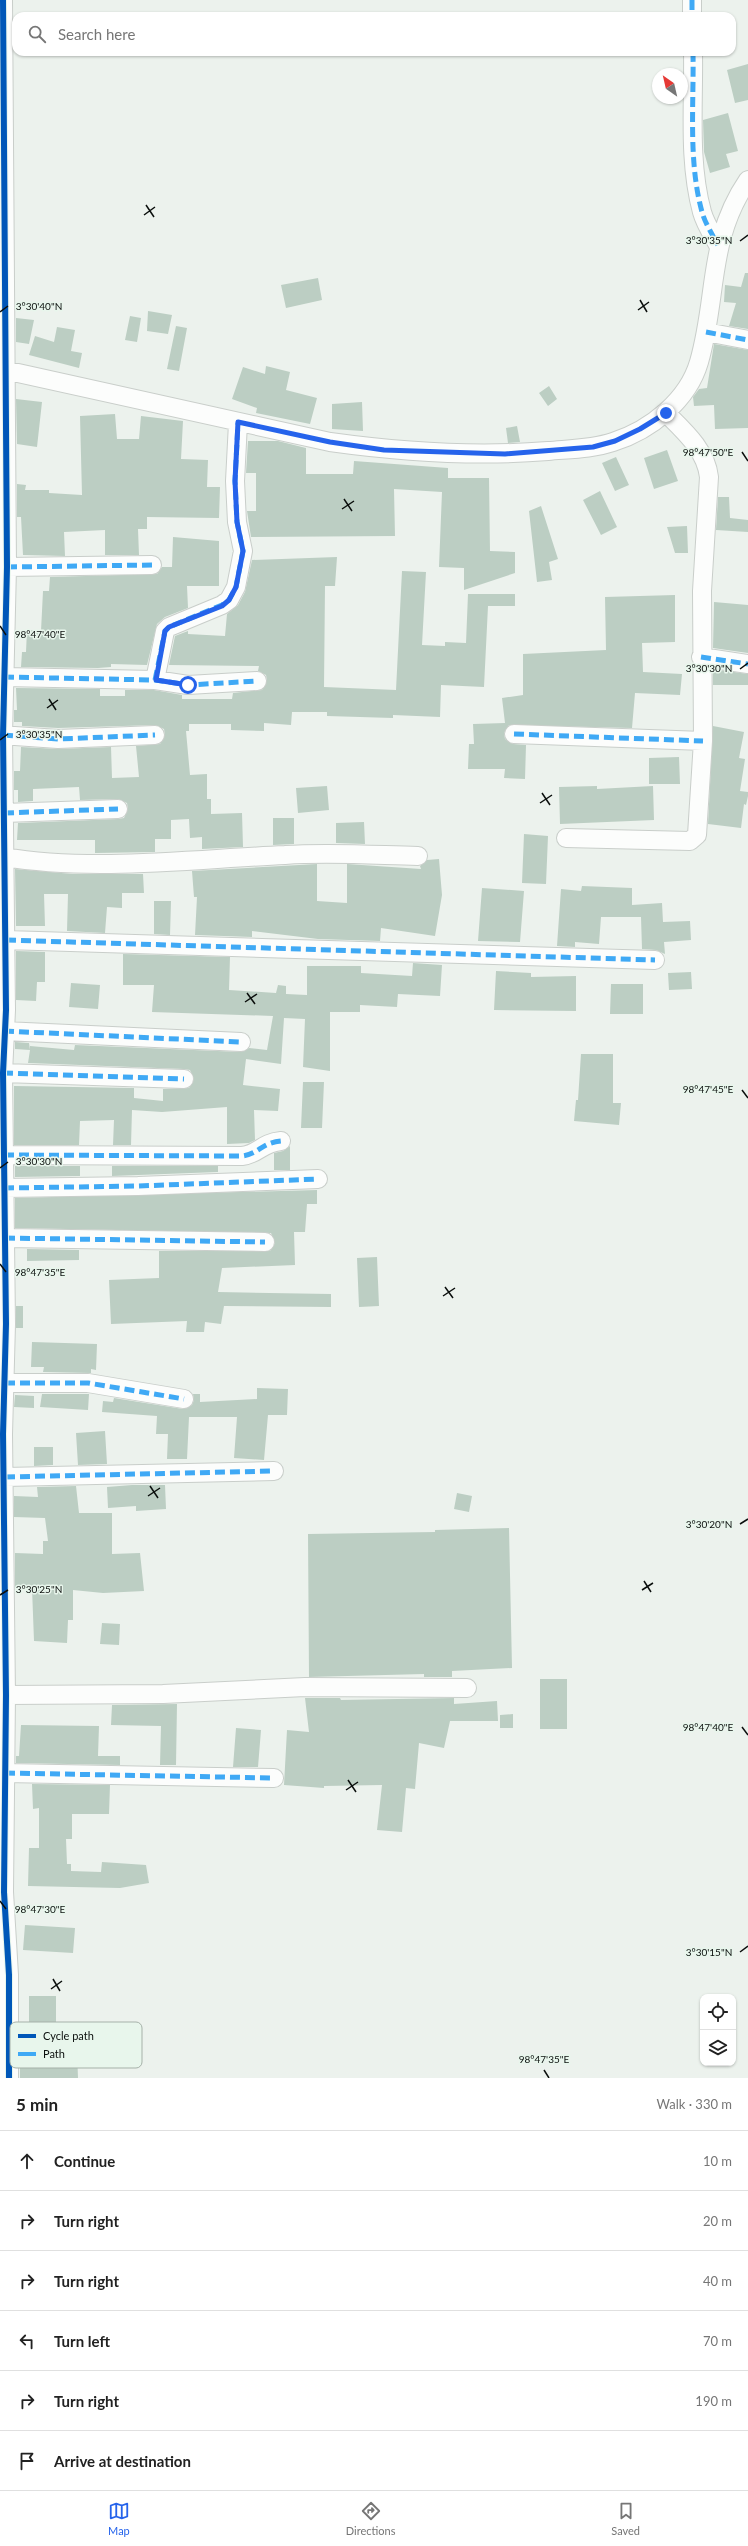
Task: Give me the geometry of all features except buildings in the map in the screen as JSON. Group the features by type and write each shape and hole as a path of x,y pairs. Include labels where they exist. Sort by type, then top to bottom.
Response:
{"street":[{"path":"3,0 2,370 6,567 3,613 4,677 2,735 6,940 3,1010 3,1200 5,1238 2,1265 5,1383 2,1434 5,1477 2,1515 2,1667 6,1695 4,1988 9,2078"},
{"path":"692,0 692,12"},
{"path":"693,56 695,160 699,194 705,221 718,245"},
{"path":"2,370 330,442 384,450 505,454 593,447 615,441 634,432 666,413 681,395 693,375 706,332 718,245 728,213 748,180"},
{"path":"706,332 748,340"},
{"path":"566,838 690,841 695,838 699,823 703,741 701,657 702,590 707,532 708,466 691,439 666,413"},
{"path":"156,680 165,631 169,627 222,606 229,600 236,587 243,551 237,522 235,481 238,422"},
{"path":"6,567 152,565"},
{"path":"701,657 748,664"},
{"path":"4,677 156,680 188,685 257,682"},
{"path":"514,734 703,741"},
{"path":"2,735 58,739 155,735"},
{"path":"3,821 118,809"},
{"path":"4,857 34,862 109,862 287,854 418,856"},
{"path":"6,940 655,960"},
{"path":"4,1031 241,1042"},
{"path":"3,1073 184,1079"},
{"path":"4,1155 242,1156 253,1154 270,1142 281,1141"},
{"path":"3,1200 138,1186 318,1178"},
{"path":"5,1238 265,1242"},
{"path":"5,1383 88,1383 184,1399"},
{"path":"5,1477 274,1472"},
{"path":"6,1695 163,1694 305,1687 467,1688"},
{"path":"5,1773 274,1778"}],"marked path":[{"path":"692,0 692,12"},
{"path":"693,56 693,153 695,173 703,216 718,245"},
{"path":"706,332 748,340"},
{"path":"155,680 165,631 169,627 222,605 229,600 236,587 243,551 237,522 235,481 238,423"},
{"path":"7,567 152,565"},
{"path":"701,657 748,664"},
{"path":"4,677 155,680 188,685 257,681"},
{"path":"514,734 703,741"},
{"path":"3,735 58,739 155,735"},
{"path":"4,813 118,809"},
{"path":"6,940 655,960"},
{"path":"4,1031 241,1042"},
{"path":"3,1073 184,1079"},
{"path":"4,1155 242,1156 248,1155 274,1142 281,1141"},
{"path":"4,1188 138,1186 318,1179"},
{"path":"5,1238 265,1242"},
{"path":"5,1383 88,1383 184,1399"},
{"path":"5,1477 274,1471"},
{"path":"5,1773 274,1778"}],"cycle path":[{"path":"3,0 7,567 3,735 6,1010 3,1073 6,1324 3,1434 6,1695 4,1892 9,1975 9,2078"}],"route":[{"path":"188,685 156,680 162,638 165,631 169,627 222,606 229,600 236,587 243,551 237,522 235,481 238,422 272,428 330,442 384,450 505,454 593,447 615,441 640,429 666,413"}]}
